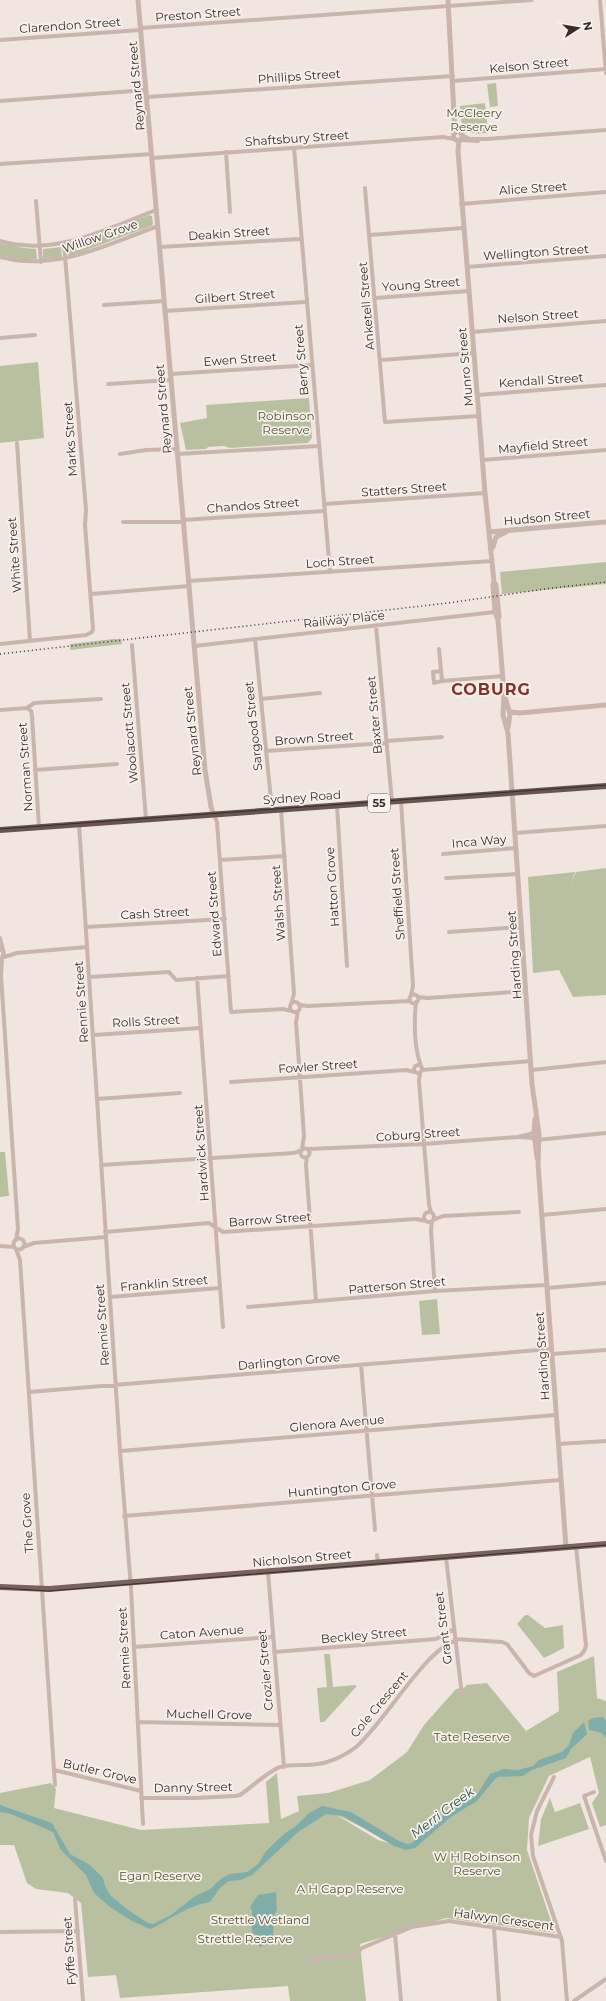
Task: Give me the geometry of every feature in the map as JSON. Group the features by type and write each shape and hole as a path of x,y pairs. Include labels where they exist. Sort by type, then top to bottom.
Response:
{"highway":[{"name":"Sydney Road","path":"0,830 606,786"}],"main road":[{"name":"Nicholson Street","path":"0,1587 42,1590 606,1544"}],"street":[{"name":"Reynard Street","path":"138,0 205,770 210,807 214,814"},
{"name":"Munro Street","path":"448,0 463,228 485,494 494,582 495,612 498,620"},
{"name":"Preston Street","path":"141,29 532,0"},
{"path":"600,0 606,73"},
{"name":"Clarendon Street","path":"0,40 141,29"},
{"name":"Kelson Street","path":"453,78 606,69"},
{"name":"Phillips Street","path":"147,97 453,78"},
{"path":"0,101 146,90"},
{"name":"Shaftsbury Street","path":"0,164 294,148 457,137 472,142 486,139 606,130"},
{"name":"Berry Street","path":"294,148 300,239 330,572"},
{"path":"226,152 230,212"},
{"name":"Anketell Street","path":"365,188 386,422 479,416"},
{"name":"Alice Street","path":"462,204 606,192"},
{"path":"36,201 41,262"},
{"name":"Willow Grove","path":"0,241 18,246 40,247 64,244 156,210"},
{"name":"Willow Grove","path":"0,257 22,262 41,262 66,259 158,226"},
{"path":"370,235 463,228"},
{"name":"Deakin Street","path":"159,248 300,239"},
{"name":"Marks Street","path":"30,641 86,635 92,632 93,626 85,525 86,510 77,409 78,400 64,244"},
{"name":"Wellington Street","path":"467,267 606,256"},
{"name":"Young Street","path":"375,298 469,291"},
{"path":"104,305 164,301"},
{"name":"Gilbert Street","path":"165,311 306,302"},
{"name":"Nelson Street","path":"472,332 606,321"},
{"path":"0,338 35,335"},
{"path":"381,360 474,353"},
{"name":"Ewen Street","path":"170,374 312,365"},
{"path":"108,384 171,380"},
{"name":"Kendall Street","path":"477,395 606,385"},
{"name":"White Street","path":"17,443 30,641"},
{"path":"120,454 146,450 177,452 319,446"},
{"name":"Mayfield Street","path":"483,460 606,450"},
{"name":"Statters Street","path":"324,504 485,494"},
{"name":"Chandos Street","path":"123,522 183,521 324,511"},
{"name":"Hudson Street","path":"489,532 606,522"},
{"path":"492,561 494,540 498,536 513,530"},
{"name":"Loch Street","path":"91,594 189,583 492,561"},
{"name":"Munro Street","path":"494,582 496,584 504,692 508,714 512,793"},
{"name":"Railway Place","path":"194,646 495,612"},
{"name":"Baxter Street","path":"376,626 392,802"},
{"name":"Sargood Street","path":"255,640 272,810"},
{"path":"0,644 30,641"},
{"name":"Woolacott Street","path":"132,645 146,819"},
{"path":"439,649 442,681"},
{"path":"441,671 433,672 434,682 503,676"},
{"path":"261,699 320,693"},
{"path":"0,710 27,708 34,704 101,699"},
{"path":"508,714 606,705"},
{"name":"Norman Street","path":"27,708 31,711 32,716 39,827"},
{"name":"Brown Street","path":"266,751 442,737"},
{"path":"35,770 117,764"},
{"name":"Harding Street","path":"512,793 532,1070 535,1138 566,1547"},
{"name":"Sheffield Street","path":"401,801 413,986 410,1001"},
{"name":"Hatton Grove","path":"337,806 348,966"},
{"name":"Walsh Street","path":"282,810 294,994 298,1004"},
{"name":"Edward Street","path":"214,814 217,822 231,1012 282,1009"},
{"name":"Rennie Street","path":"79,824 124,1516 130,1583 143,1824"},
{"path":"515,833 606,826"},
{"name":"Inca Way","path":"444,854 516,848"},
{"path":"220,860 285,856"},
{"path":"446,878 518,874"},
{"name":"Cash Street","path":"86,927 225,919"},
{"path":"449,932 522,927"},
{"path":"0,938 2,950 2,976 18,1229 15,1244"},
{"path":"2,958 17,953 87,947"},
{"path":"2,950 17,953"},
{"path":"0,969 2,976"},
{"path":"89,977 169,972 175,980 229,976"},
{"name":"Hardwick Street","path":"197,978 223,1326"},
{"name":"Sheffield Street","path":"413,986 417,996"},
{"path":"282,1009 295,1002 308,1006 401,1000 416,1002 428,998 526,991"},
{"name":"Walsh Street","path":"291,1004 294,994"},
{"path":"401,1000 411,995 428,998"},
{"path":"417,996 415,1013 418,1069 435,1291"},
{"path":"410,1001 415,1013"},
{"path":"291,1004 295,1011 304,1136 302,1156 306,1165"},
{"path":"295,1011 298,1004"},
{"path":"282,1009 295,1011 308,1006"},
{"name":"Rolls Street","path":"93,1035 201,1028"},
{"name":"Fowler Street","path":"232,1082 531,1060"},
{"path":"532,1070 606,1062"},
{"path":"97,1099 180,1092"},
{"name":"Harding Street","path":"535,1116 535,1138"},
{"name":"Coburg Street","path":"302,1150 424,1144 518,1137 526,1139 606,1133"},
{"path":"304,1136 310,1153 306,1165 316,1301"},
{"path":"101,1165 294,1153 302,1150"},
{"name":"Coburg Street","path":"308,1157 319,1150"},
{"path":"294,1153 308,1157"},
{"path":"542,1215 606,1209"},
{"path":"429,1213 443,1216 519,1212"},
{"path":"429,1213 430,1221"},
{"name":"Barrow Street","path":"416,1219 429,1213"},
{"path":"430,1221 443,1216"},
{"name":"Barrow Street","path":"105,1232 209,1222 216,1230 223,1232 416,1219 430,1221"},
{"path":"18,1229 23,1240 34,1244"},
{"path":"15,1244 23,1248 34,1244 106,1237"},
{"path":"2,1246 15,1244 23,1240"},
{"name":"The Grove","path":"20,1260 23,1240"},
{"name":"The Grove","path":"15,1244 20,1260 55,1785"},
{"name":"Patterson Street","path":"248,1308 435,1291 606,1283"},
{"name":"Franklin Street","path":"110,1297 220,1288"},
{"name":"Darlington Grove","path":"29,1392 362,1365 552,1352 606,1350"},
{"path":"362,1365 375,1530"},
{"name":"Glenora Avenue","path":"120,1451 556,1415"},
{"path":"558,1444 606,1441"},
{"name":"Huntington Grove","path":"124,1516 561,1480"},
{"path":"455,1640 502,1642 506,1644 529,1673 534,1676 580,1655 586,1646 576,1546"},
{"path":"377,1555 378,1563"},
{"name":"Grant Street","path":"446,1557 462,1696"},
{"name":"Crozier Street","path":"268,1572 272,1637 284,1767"},
{"name":"Beckley Street","path":"274,1652 436,1639 454,1629"},
{"name":"Caton Avenue","path":"134,1648 272,1637"},
{"name":"Cole Crescent","path":"284,1767 321,1764 354,1748 380,1722 434,1654 455,1640"},
{"name":"Muchell Grove","path":"138,1722 280,1725"},
{"name":"Danny Street","path":"141,1798 196,1798 240,1795 278,1768 284,1767"},
{"name":"Butler Grove","path":"54,1770 141,1791"},
{"path":"554,1777 537,1812 531,1835 533,1856 561,1937 567,2001"},
{"path":"594,1792 584,1796 606,1861"},
{"name":"Fyffe Street","path":"75,1899 83,2001"},
{"name":"Halwyn Crescent","path":"310,1961 330,1957 335,1959 357,1954 362,1948 412,1927 449,1921 561,1937"},
{"path":"494,1928 500,2001"},
{"path":"0,1932 78,1930"},
{"path":"395,1934 401,2001"},
{"path":"574,2001 606,1979"}],"green space":[{"path":"496,83 498,106 490,107 487,84"},
{"name":"McCleery Reserve","path":"485,103 488,133 472,133 464,130 461,121 460,106"},
{"path":"149,215 152,216 153,224 151,226 70,256 68,255 68,245"},
{"path":"0,243 36,249 37,259 23,260 0,255"},
{"path":"61,247 62,258 43,259 43,249"},
{"path":"38,362 44,438 0,443 0,366"},
{"name":"Robinson Reserve","path":"309,398 312,438 308,443 230,448 224,446 186,450 180,423 207,418 206,405"},
{"path":"606,562 606,584 502,594 500,572"},
{"path":"121,639 122,644 70,650 70,644"},
{"path":"606,868 606,995 573,997 559,970 533,973 528,877 575,872 571,883 576,872"},
{"path":"0,1152 5,1152 9,1196 0,1197"},
{"path":"437,1299 440,1334 422,1335 419,1301"},
{"path":"525,1615 528,1615 545,1628 563,1625 564,1648 544,1658 517,1624"},
{"path":"324,1654 330,1654 333,1687 356,1685 356,1687 324,1722 320,1722 317,1688 327,1687"},
{"path":"594,1656 597,1698 606,1701 606,1825 600,1827 592,1803 599,1793 590,1757 549,1776 529,1818 527,1850 555,1933 446,1918 360,1944 366,2001 290,2001 288,1986 120,1998 116,1975 88,1977 81,1903 68,1893 36,1889 27,1883 14,1845 0,1845 0,1793 51,1783 56,1789 54,1808 141,1830 269,1823 266,1782 277,1773 281,1819 299,1811 297,1796 328,1793 370,1780 407,1752 424,1725 456,1689 466,1687 466,1685 487,1683 526,1731 559,1711 557,1672","holes":["335,1814 399,1845 378,1840"]},
{"path":"550,1798 555,1812 580,1803 589,1829 538,1846 541,1819"}],"water":[{"path":"603,1717 606,1720 606,1738 602,1733 589,1730 588,1721 593,1718"},
{"path":"584,1722 587,1734 571,1749 566,1758 532,1770 523,1776 498,1777 477,1801 451,1817 415,1848 406,1850 394,1846 343,1816 326,1814 298,1832 252,1875 241,1880 229,1881 220,1888 210,1902 187,1909 150,1929 132,1921 110,1907 94,1893 86,1875 61,1850 53,1832 11,1814 0,1812 0,1805 52,1823 70,1854 90,1865 103,1878 110,1895 128,1910 148,1923 153,1924 171,1915 195,1896 210,1889 222,1878 230,1874 247,1872 258,1864 266,1851 284,1834 297,1825 309,1813 322,1806 351,1812 399,1841 407,1844 412,1843 457,1804 467,1802 476,1796 490,1774 504,1769 518,1770 533,1766 539,1760 562,1752 569,1745 573,1733"},
{"name":"Strettle Wetland","path":"276,1892 277,1910 274,1915 273,1939 266,1940 263,1946 259,1947 258,1937 252,1932 252,1911 250,1907 258,1895"}],"tram line":[{"path":"0,829 606,785"},
{"path":"0,1588 49,1591 606,1545"}],"railway":[{"path":"0,654 448,603 606,582"}],"district":[{"name":"COBURG","path":"491,689"}],"park label":[{"name":"Tate Reserve","path":"472,1736"},
{"name":"W H Robinson Reserve","path":"477,1863"},
{"name":"Egan Reserve","path":"160,1875"},
{"name":"A H Capp Reserve","path":"350,1888"},
{"name":"Strettle Reserve","path":"245,1938"}],"water label":[{"name":"Merri Creek","path":"442,1812"}]}
